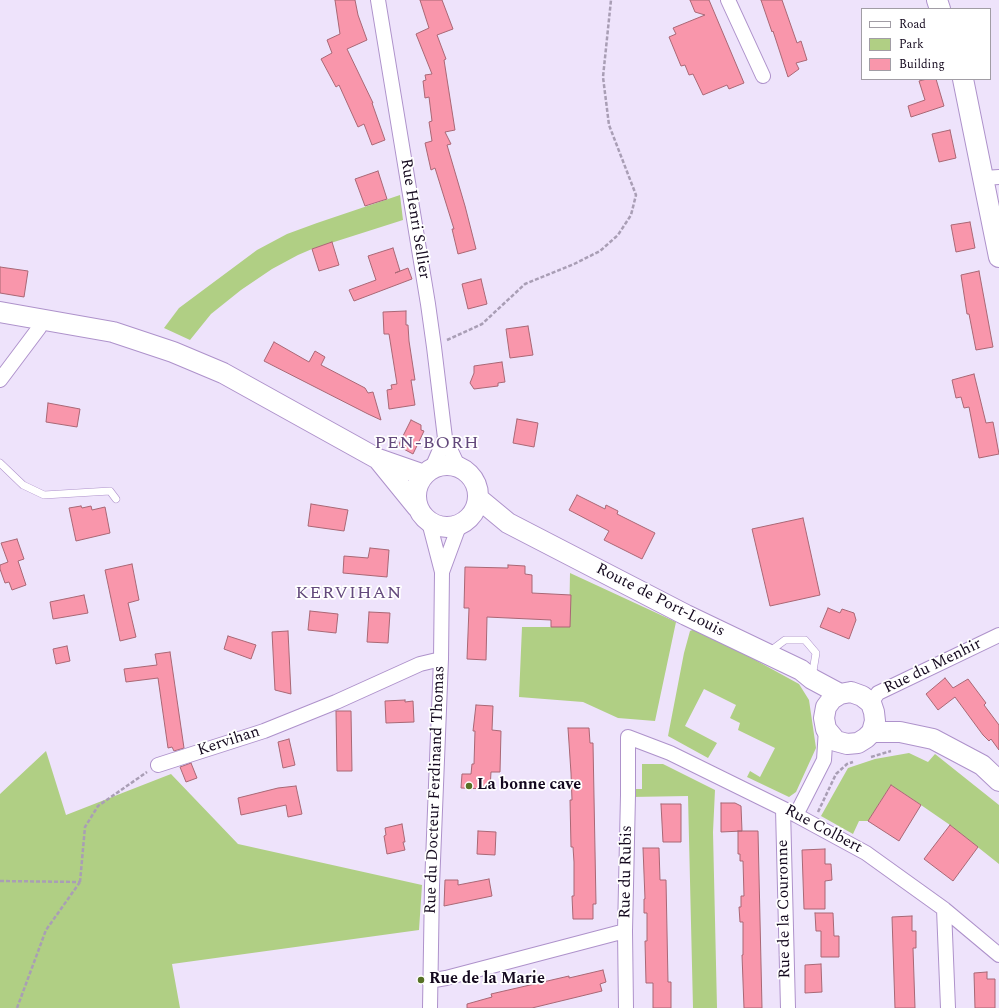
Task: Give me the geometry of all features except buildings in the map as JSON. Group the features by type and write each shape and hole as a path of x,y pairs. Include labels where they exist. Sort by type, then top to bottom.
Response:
{"main road":[{"path":"963,80 992,177 999,257"},
{"path":"0,312 113,332 188,358 223,373 378,459 428,472"},
{"path":"378,459 423,514 442,528 453,528 462,524 475,512 479,499 478,488 472,475 458,466 444,464 428,472 417,488 416,499 423,514"},
{"path":"479,499 508,523"},
{"path":"462,524 508,523"},
{"name":"Route de Port-Louis","path":"508,523 686,615 801,670 833,700"},
{"path":"873,707 875,721 872,732 858,742 847,744 836,741 826,729 824,718 833,700 851,692 862,696 873,707 897,741"},
{"path":"872,732 897,741 933,738 982,765 999,781"}],"street":[{"name":"Rue Henri Sellier","path":"378,0 434,347 445,438 458,466"},
{"path":"728,0 763,76"},
{"path":"0,380 39,328 43,320"},
{"path":"428,472 445,438"},
{"name":"Rue du Docteur Ferdinand Thomas","path":"423,514 442,572 441,659 430,1008"},
{"name":"Rue du Docteur Ferdinand Thomas","path":"442,572 462,524"},
{"name":"Rue du Menhir","path":"873,707 878,693 999,635"},
{"name":"Kervihan","path":"158,765 264,731 336,702 420,664 441,659"},
{"path":"796,815 824,760 826,729"},
{"name":"Rue Colbert","path":"628,737 670,753 796,815 866,853 944,908 999,955"},
{"name":"Rue du Rubis","path":"626,1008 625,931 628,737"},
{"path":"824,760 847,744"},
{"name":"Rue de la Couronne","path":"783,809 788,1008"},
{"path":"944,908 948,1008"},
{"path":"430,981 625,931"}],"lane":[{"path":"0,463 23,485 44,495 110,490 116,499"},
{"path":"767,653 785,640 805,640 816,653 812,679"}],"path":[{"path":"434,347 482,324 525,284 574,264 600,251 618,235 631,215 636,195 609,125 603,77 611,0"},
{"path":"867,758 897,741"},
{"path":"812,824 836,774 847,764 860,760"},
{"path":"17,1008 46,930 80,882 85,827 98,806 158,765"},
{"path":"0,881 80,882"}],"green space":[{"path":"400,195 403,220 312,249 272,269 241,290 211,314 190,340 164,328 179,308 257,250 287,234"},
{"path":"570,573 676,622 655,721 618,718 583,702 519,697 522,627 569,627"},
{"path":"697,628 799,684 809,700 816,748 796,792 789,797 747,777 750,771 760,777 775,748 738,730 740,723 730,718 736,705 704,689 685,726 717,743 708,758 668,736 684,653 690,631"},
{"path":"46,751 66,815 171,774 238,844 422,885 419,930 172,964 180,1008 0,1008 0,794"},
{"path":"909,753 928,762 935,754 999,805 999,864 950,825 891,785 868,821 859,821 853,834 821,816 848,768 875,759"},
{"path":"642,764 663,764 715,790 713,832 717,1008 693,1008 688,796 631,797 631,789 642,789"}],"place":[{"name":"La bonne cave","path":"469,786"},
{"name":"Rue de la Marie","path":"421,980"}],"district":[{"name":"PEN-BORH","path":"427,444"},
{"name":"KERVIHAN","path":"349,594"}]}
